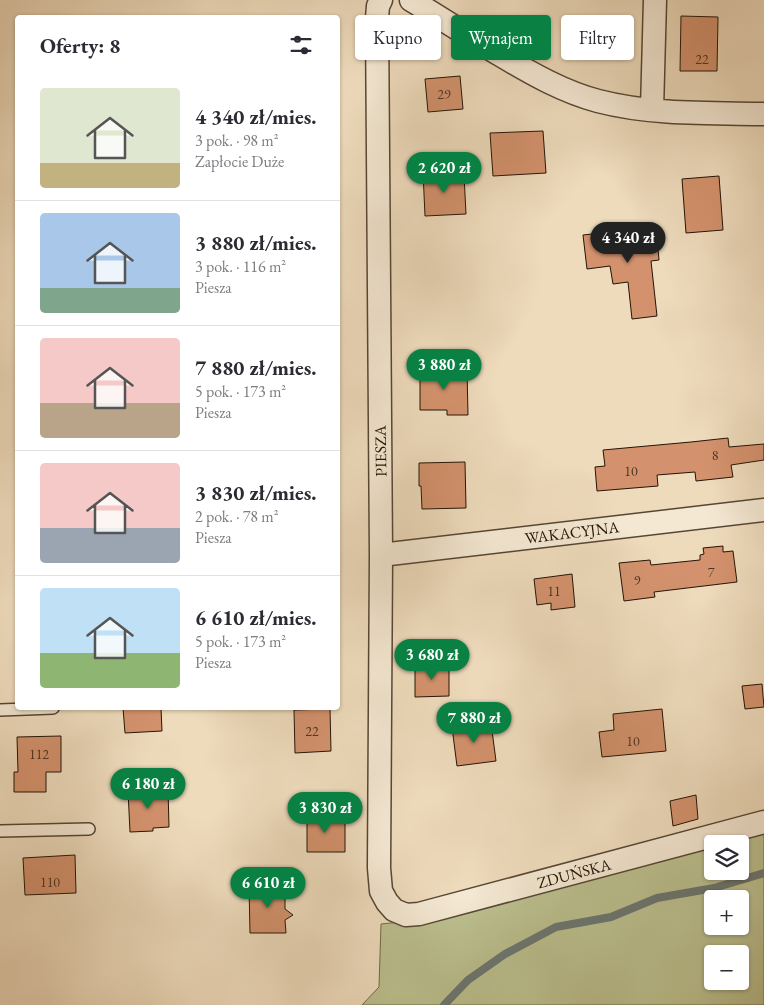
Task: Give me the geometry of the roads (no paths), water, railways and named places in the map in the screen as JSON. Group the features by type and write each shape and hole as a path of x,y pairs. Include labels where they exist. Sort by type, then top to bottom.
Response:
{"street":[{"name":"PIESZA","path":"381,0 378,6 377,18 381,555 380,868 381,890 386,902"},
{"path":"411,0 486,47 542,78 570,91 597,100 652,110 764,114"},
{"path":"652,110 655,0"},
{"name":"WAKACYJNA","path":"381,555 764,510"},
{"name":"ZDUŃSKA","path":"386,902 394,910 406,915 419,914 764,822"}],"lane":[{"path":"0,710 15,709"},
{"path":"0,831 89,829"}],"waterway":[{"path":"444,1005 468,980 505,954 556,927 611,917 657,898 714,888 764,873"}]}
